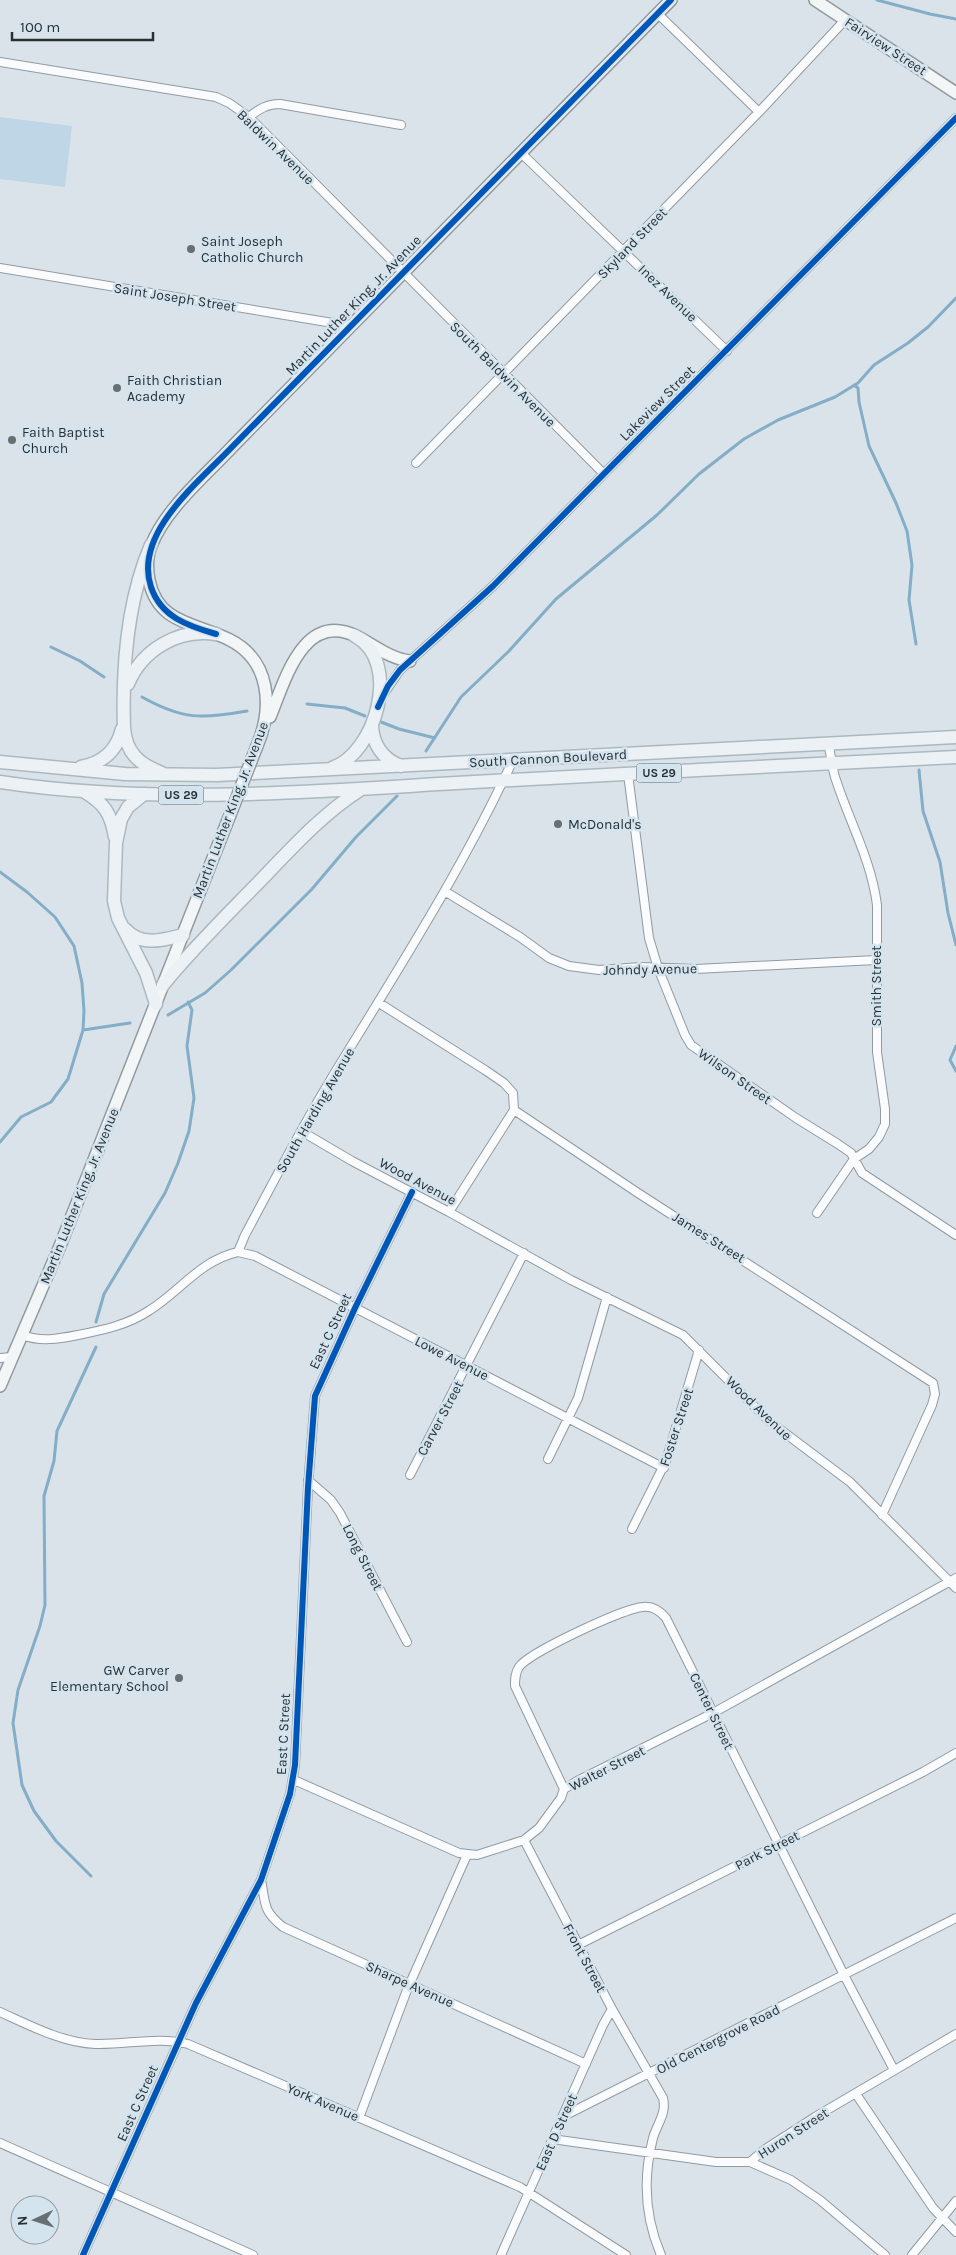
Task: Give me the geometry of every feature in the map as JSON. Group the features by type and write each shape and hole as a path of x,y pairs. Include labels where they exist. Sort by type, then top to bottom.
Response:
{"main road":[{"path":"151,545 138,578 132,607 125,696 126,743 132,754 148,766 171,775"},
{"path":"125,696 135,670 146,656 157,647 181,637 198,634 216,634"},
{"path":"318,771 338,766 349,758 362,742 378,707 382,683 378,663 368,646 355,636"},
{"path":"61,768 89,766 107,756 120,738 124,719"},
{"path":"372,721 373,736 380,751 391,762 403,766"},
{"name":"South Cannon Boulevard","path":"171,775 318,771 956,738"},
{"name":"South Cannon Boulevard","path":"362,789 956,757"},
{"name":"US 29","path":"0,762 171,775"},
{"name":"US 29","path":"0,782 144,794 278,794 362,789"},
{"path":"163,985 191,952 312,827 336,806 362,789"},
{"path":"83,790 97,799 108,811 116,843"},
{"path":"144,794 124,812 116,843 114,901 122,925 146,973 156,1004"},
{"path":"122,925 134,937 143,940 160,940 183,935"}],"street":[{"name":"Martin Luther King, Jr. Avenue","path":"0,1386 63,1237 259,742 267,703 262,674 245,650 230,640 182,622 170,615 159,603 152,590 149,577 148,560 151,545 176,507 671,0"},
{"name":"Fairview Street","path":"814,0 956,93"},
{"path":"658,14 759,112"},
{"name":"Skyland Street","path":"416,463 759,112 845,20"},
{"name":"Baldwin Avenue","path":"0,62 216,98 229,103 249,117 403,273"},
{"path":"249,117 259,108 272,104 401,125"},
{"name":"Lakeview Street","path":"378,707 389,684 410,661 493,586 956,118"},
{"name":"Inez Avenue","path":"521,153 727,351"},
{"name":"Saint Joseph Street","path":"0,268 351,326"},
{"name":"South Baldwin Avenue","path":"403,273 604,474"},
{"path":"259,742 290,668 305,644 315,637 326,633 340,632 355,636 394,657 410,661"},
{"name":"Smith Street","path":"818,1212 854,1159 868,1149 879,1137 885,1124 885,1109 877,1052 877,905 875,889 863,848 835,776 828,744"},
{"name":"South Harding Avenue","path":"238,1252 245,1235 301,1131 446,892 513,760"},
{"name":"Wilson Street","path":"628,774 649,938 658,968 685,1035 696,1049 851,1154 862,1173 956,1235"},
{"name":"Johndy Avenue","path":"446,892 520,937 549,958 569,966 599,970 696,969 876,960"},
{"path":"379,1003 504,1083 513,1093 514,1110 449,1212"},
{"name":"James Street","path":"514,1110 934,1382 935,1394 932,1406 882,1515"},
{"name":"Wood Avenue","path":"301,1131 352,1161 449,1212 571,1280 673,1328 700,1350 769,1421 850,1482 954,1583"},
{"name":"East C Street","path":"83,2255 196,2003 261,1880 294,1780 308,1480 315,1396 355,1308 412,1192"},
{"path":"22,1335 41,1340 55,1340 124,1324 150,1310 209,1263 238,1252"},
{"name":"Lowe Avenue","path":"238,1252 255,1256 664,1468"},
{"name":"Carver Street","path":"410,1475 524,1253"},
{"path":"548,1459 578,1398 607,1297"},
{"name":"Foster Street","path":"632,1529 664,1468 700,1350"},
{"path":"0,1358 12,1357"},
{"name":"Long Street","path":"308,1480 331,1500 340,1513 407,1642"},
{"name":"Walter Street","path":"467,1855 487,1852 524,1840 539,1828 564,1789 577,1781 713,1713 954,1583"},
{"name":"Center Street","path":"564,1789 515,1686 515,1676 519,1667 530,1658 589,1627 633,1609 652,1608 661,1612 666,1618 894,2070"},
{"name":"Park Street","path":"578,1945 923,1772 956,1753"},
{"path":"294,1780 433,1843 467,1855 410,1984 360,2118"},
{"name":"Front Street","path":"524,1840 612,2009 649,2073"},
{"name":"Sharpe Avenue","path":"261,1880 267,1911 283,1927 586,2064"},
{"name":"Old Centergrove Road","path":"661,2255 655,2240 648,2210 647,2174 654,2134 664,2108 663,2098 649,2073 956,1918"},
{"name":"East D Street","path":"501,2255 612,2009"},
{"name":"York Avenue","path":"0,2012 52,2034 82,2042 95,2044 178,2041 188,2044 529,2192 626,2255"},
{"name":"Huron Street","path":"552,2139 716,2162 750,2162 764,2150 956,2034"},
{"path":"562,2117 649,2073"},
{"path":"856,2094 942,2218 956,2232"},
{"path":"0,2143 254,2255"},
{"path":"750,2162 791,2180 820,2200 885,2255"},
{"path":"912,2255 956,2201"}],"shaded area":[{"path":"0,117 72,126 65,187 0,179"}],"waterway":[{"path":"877,0 956,19"},
{"path":"426,751 461,697 509,651 556,599 657,515 699,474 744,439 778,420 835,397 858,383 874,365 908,343 928,327 956,298"},
{"path":"854,385 858,388 859,402 869,446 907,531 912,565 909,600 916,644"},
{"path":"51,647 80,661 104,677"},
{"path":"142,697 169,710 193,716 247,711"},
{"path":"307,704 345,708 365,716"},
{"path":"381,722 399,729 435,738"},
{"path":"919,770 923,811 940,862 948,913 956,945"},
{"path":"168,1015 205,993 231,970 312,889 356,837 397,796"},
{"path":"0,872 27,892 55,917 74,946 82,983 84,1011 83,1030 68,1079 51,1102 21,1117 0,1142"},
{"path":"96,1322 104,1294 165,1193 189,1131 194,1098 187,1046 192,1010 188,1002"},
{"path":"83,1030 130,1023"},
{"path":"956,1046 950,1060 956,1071"},
{"path":"91,1876 56,1841 34,1811 22,1785 13,1723 18,1690 40,1626 45,1605 44,1496 54,1461 57,1431 96,1347"}],"cycle path":[{"path":"216,634 195,628 177,619 161,606 151,587 148,567 152,547 160,528 173,509 204,475 671,0"},
{"path":"378,707 388,686 400,670 493,586 956,118"},
{"path":"83,2255 196,2003 261,1880 290,1794 295,1765 308,1487 315,1396 355,1308 412,1192"}],"place":[{"name":"Saint Joseph Catholic Church","path":"191,249"},
{"name":"Faith Christian Academy","path":"117,388"},
{"name":"Faith Baptist Church","path":"12,440"},
{"name":"McDonald's","path":"558,824"},
{"name":"GW Carver Elementary School","path":"179,1678"}]}
